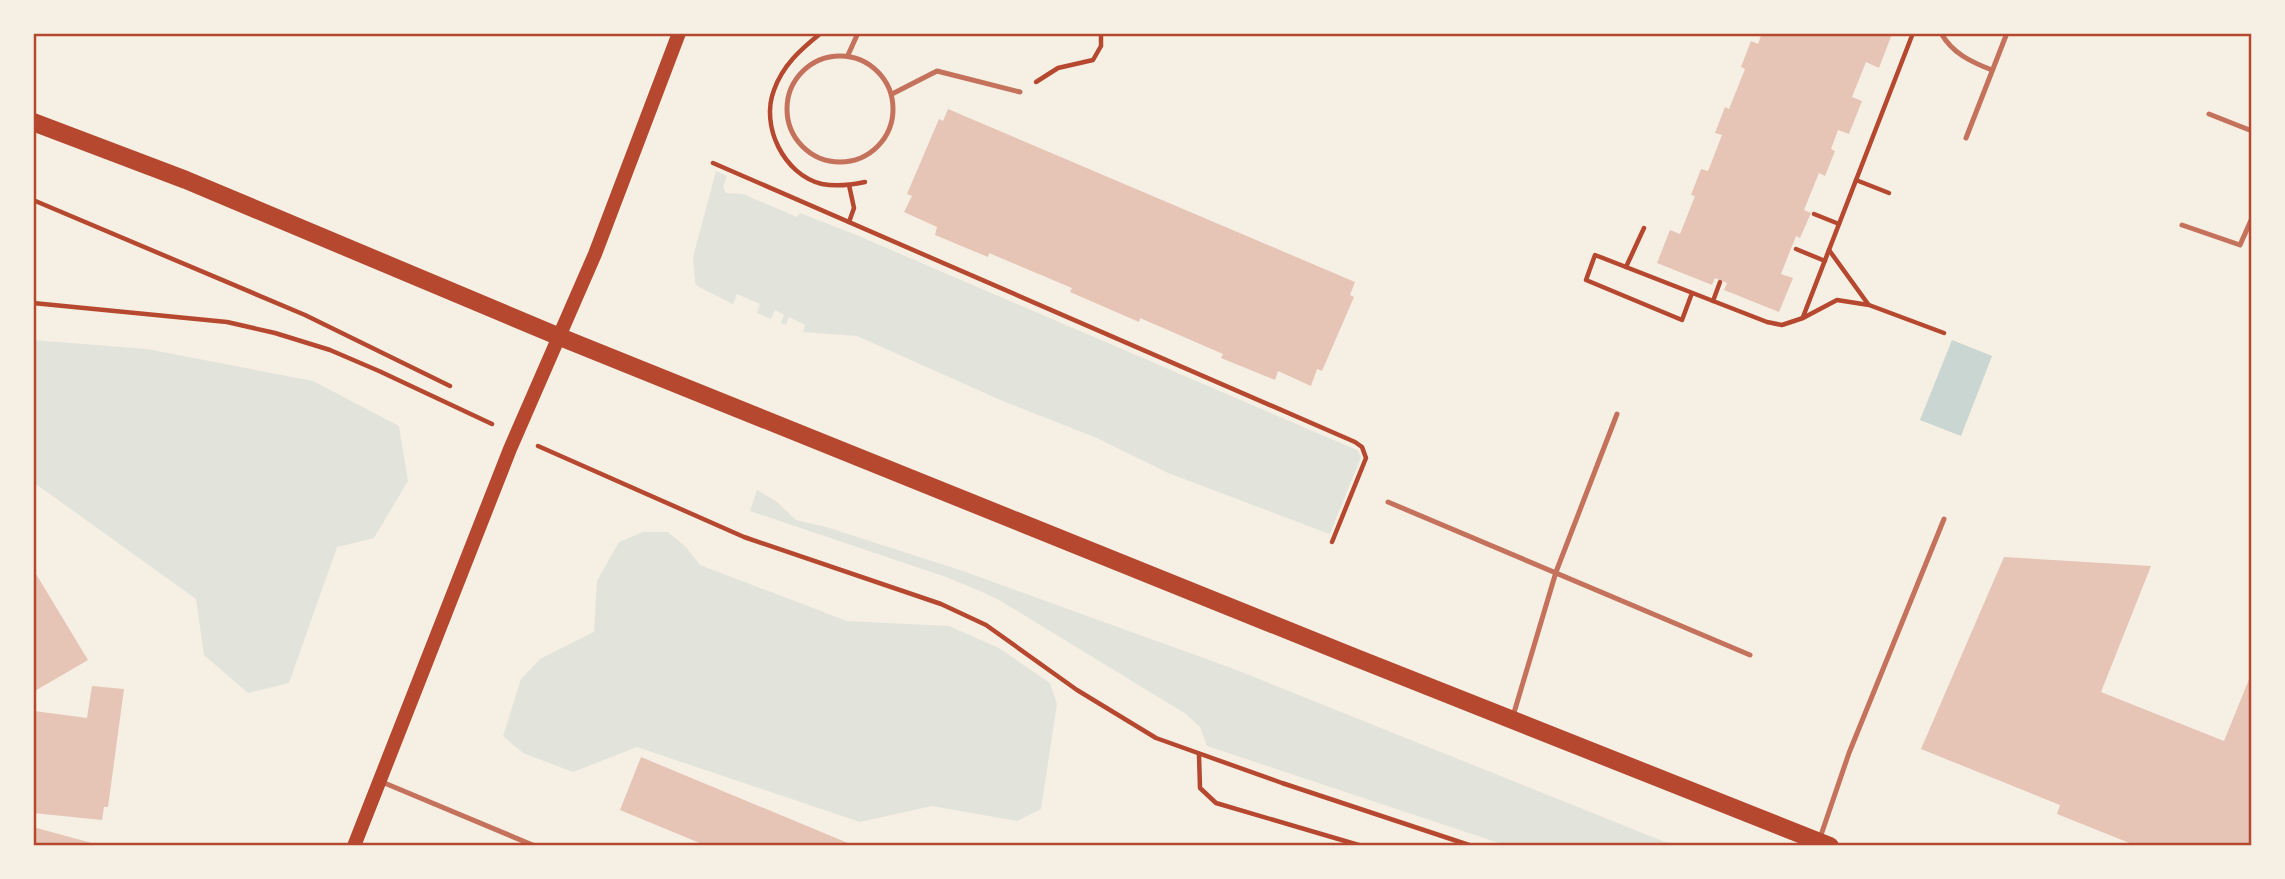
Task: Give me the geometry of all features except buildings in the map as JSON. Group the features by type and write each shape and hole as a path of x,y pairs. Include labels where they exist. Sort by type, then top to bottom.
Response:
{"main road":[{"path":"354,846 510,449 595,254 679,33"},
{"path":"33,122 186,180 559,337 1824,843"}],"lane":[{"path":"848,55 858,33"},
{"path":"1941,33 1947,45 1969,61 1992,70"},
{"path":"1966,138 2007,33"},
{"path":"848,55 876,68 892,94 893,125 876,151 848,163 818,159 794,139 786,110 794,79 817,60 848,55"},
{"path":"892,94 937,71 1020,92"},
{"path":"2209,114 2252,131"},
{"path":"2182,225 2240,245 2252,218"},
{"path":"1512,720 1556,572 1617,414"},
{"path":"1388,502 1750,655"},
{"path":"1824,843 1849,753 1944,519"},
{"path":"379,781 535,846"}],"path":[{"path":"821,33 791,58 781,74 772,93 770,126 783,156 802,174 821,184 849,185 865,182"},
{"path":"1020,92 1058,68 1093,60 1101,46 1101,33"},
{"path":"1802,318 1913,33"},
{"path":"713,163 1355,442 1362,447 1366,458 1332,542"},
{"path":"1856,180 1889,192"},
{"path":"849,185 854,208 849,222"},
{"path":"33,200 305,315 450,386"},
{"path":"1814,214 1839,224"},
{"path":"1626,267 1644,228"},
{"path":"1796,249 1825,261"},
{"path":"1829,250 1869,305"},
{"path":"1692,293 1682,320 1586,280 1595,255 1767,322 1782,325 1837,300 1869,305 1944,333"},
{"path":"1713,301 1720,282"},
{"path":"33,303 227,322 330,350 438,398"},
{"path":"603,475 744,537 941,604 986,625 1121,718 1156,738 1472,846"},
{"path":"1199,754 1200,789 1216,803 1362,846"}],"shaded area":[{"path":"716,171 727,176 723,187 726,193 743,194 797,217 800,213 854,234 1357,450 1361,457 1330,534 1168,473 1097,438 1005,402 857,336 803,332 805,325 789,317 786,325 781,323 784,315 775,310 771,319 757,313 760,304 737,294 733,304 697,286 693,257"},
{"path":"33,340 147,349 313,381 399,426 408,481 374,538 337,547 289,683 248,693 204,655 196,599 33,482"},
{"path":"1952,340 1992,356 1961,436 1920,420"},
{"path":"757,490 776,501 796,520 963,571 1234,669 1675,846 1508,846 1207,746 1200,727 1186,714 999,600 946,577 750,511"},
{"path":"643,532 668,532 686,547 700,565 847,621 949,626 999,648 1050,683 1057,704 1041,809 1017,821 932,806 860,822 637,747 573,772 523,753 503,736 521,679 540,659 594,632 597,581 619,542"}]}
